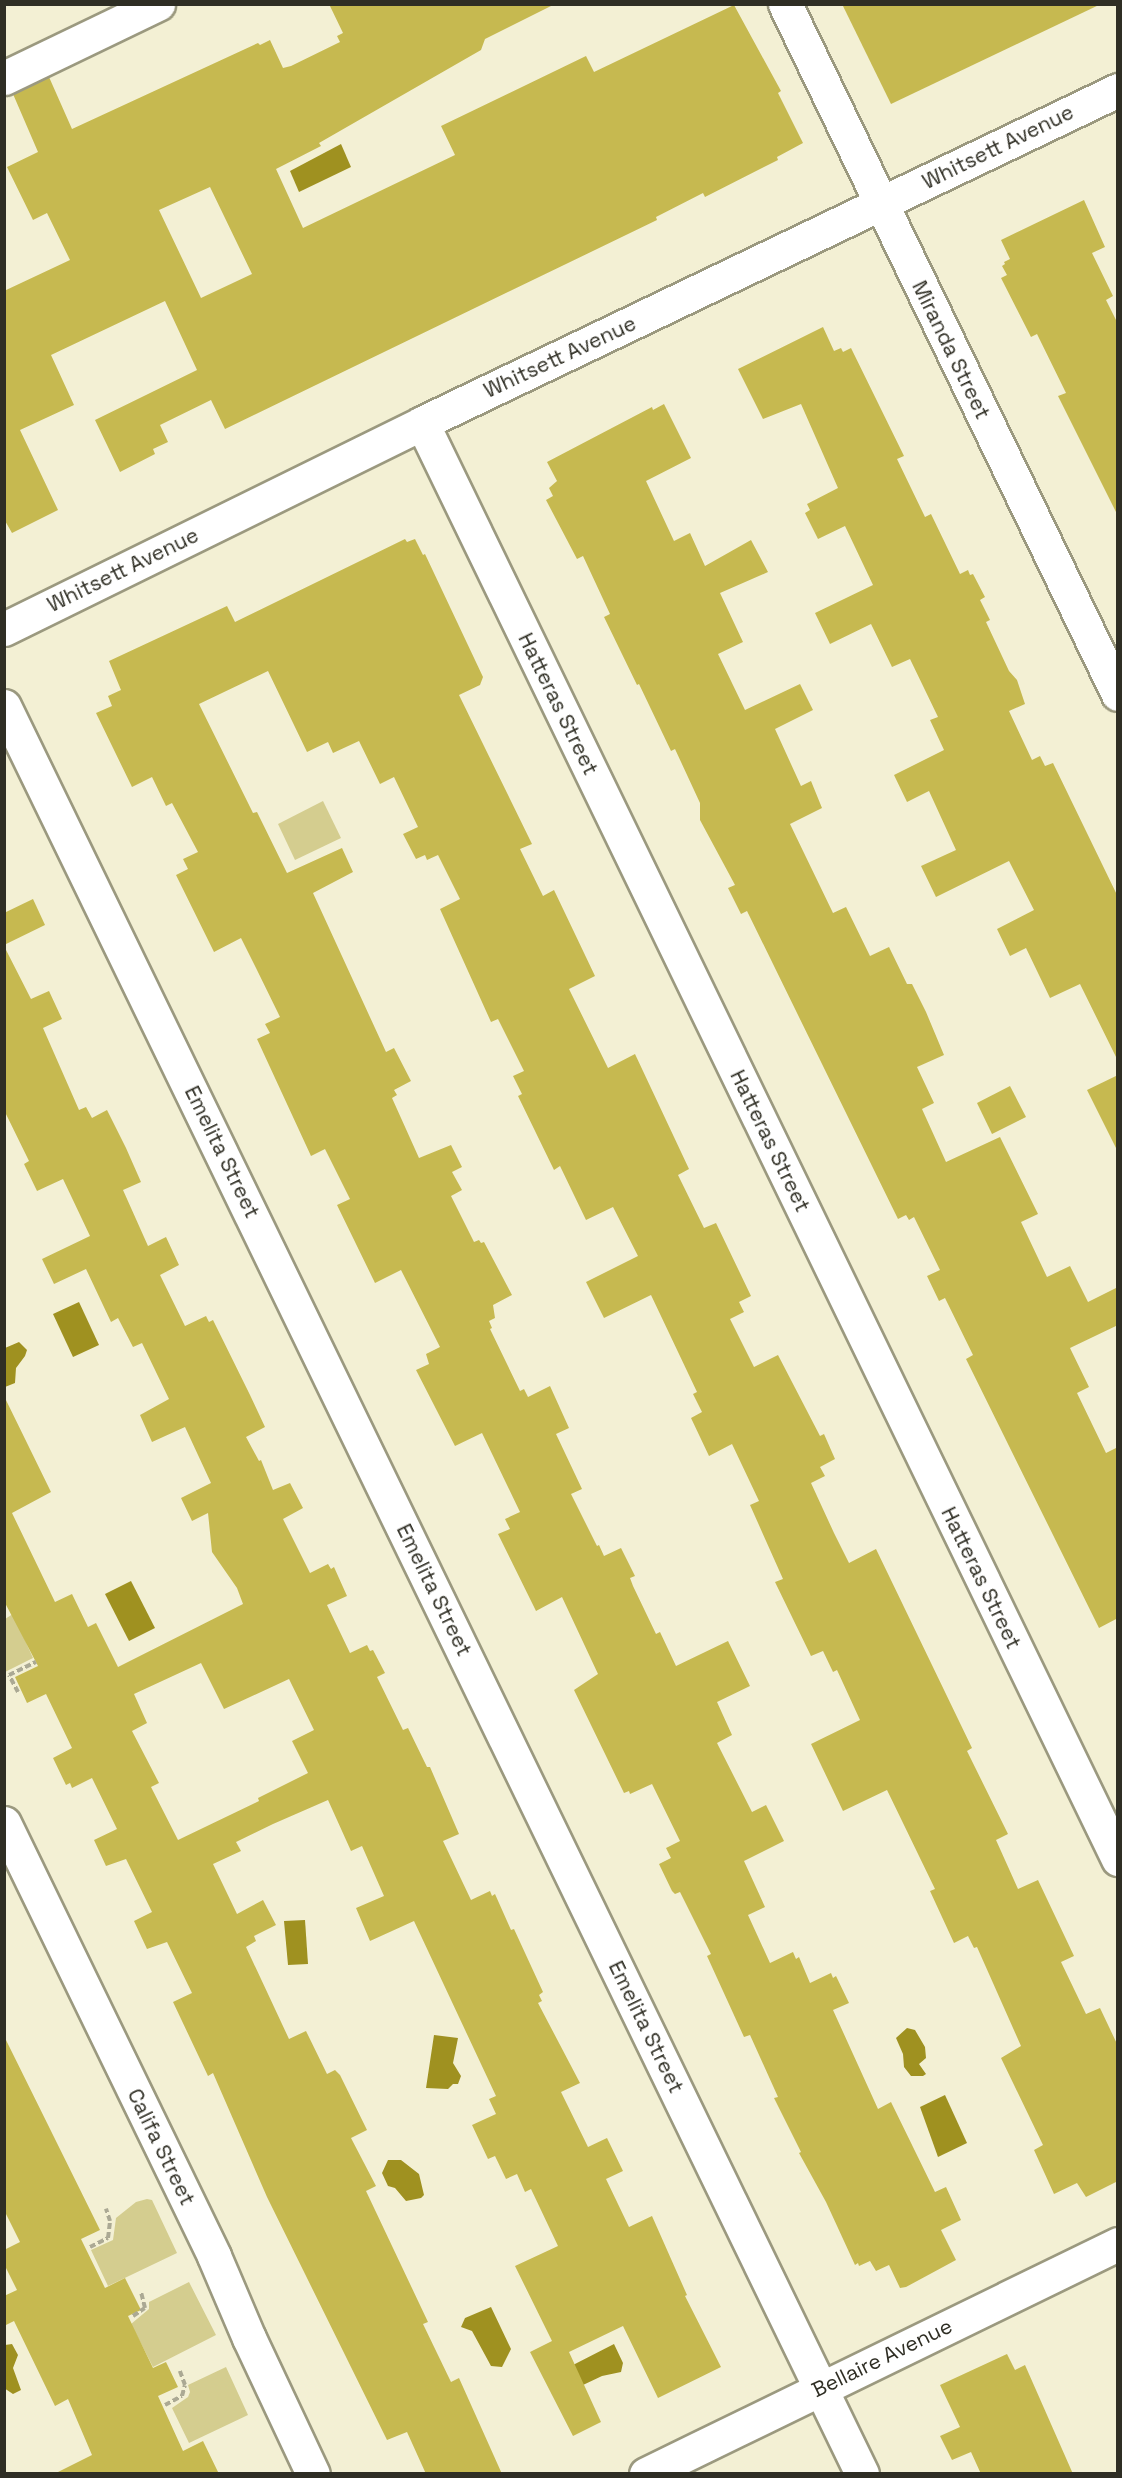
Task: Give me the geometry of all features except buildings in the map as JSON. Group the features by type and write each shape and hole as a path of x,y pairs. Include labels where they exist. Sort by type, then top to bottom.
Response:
{"street":[{"path":"4,78 158,4"},
{"name":"Miranda Street","path":"785,4 1118,694"},
{"name":"Whitsett Avenue","path":"4,628 422,423 1118,90"},
{"name":"Hatteras Street","path":"422,423 1118,1859"},
{"name":"Emelita Street","path":"4,706 862,2474"},
{"name":"Califa Street","path":"4,1823 214,2256 249,2338 313,2474"},
{"name":"Bellaire Avenue","path":"646,2474 1118,2244"}],"path":[{"path":"18,1692 9,1675 36,1662"},
{"path":"90,2247 108,2238 110,2221 105,2208"},
{"path":"133,2316 145,2308 141,2292"},
{"path":"165,2405 182,2396 185,2389 180,2371"}],"shaded area":[{"path":"341,144 351,167 299,192 290,171"},
{"path":"323,801 341,838 295,860 278,824"},
{"path":"79,1302 99,1345 73,1357 53,1314"},
{"path":"19,1342 27,1350 16,1368 15,1383 5,1387 5,1348"},
{"path":"131,1581 155,1628 129,1641 105,1594"},
{"path":"13,1614 33,1658 5,1672 5,1619"},
{"path":"305,1920 308,1964 288,1965 284,1921"},
{"path":"907,2028 915,2030 925,2047 926,2058 919,2064 926,2074 923,2076 911,2076 904,2067 903,2054 896,2038"},
{"path":"434,2035 458,2038 453,2063 461,2076 458,2084 453,2084 448,2089 426,2088"},
{"path":"945,2095 967,2143 938,2157 920,2107"},
{"path":"388,2160 401,2160 419,2174 424,2195 421,2198 406,2201 395,2188 388,2186 382,2173"},
{"path":"152,2200 177,2253 108,2286 91,2250 113,2240 116,2218 136,2202"},
{"path":"189,2282 216,2335 153,2367 131,2324 149,2309 149,2302"},
{"path":"491,2307 511,2349 502,2367 491,2366 472,2331 461,2327 465,2318"},
{"path":"12,2344 18,2355 13,2368 21,2390 13,2394 4,2388 5,2345"},
{"path":"614,2344 623,2363 621,2372 602,2376 583,2385 573,2365"},
{"path":"226,2367 248,2415 189,2443 172,2408 188,2397 190,2392 188,2385"}]}
